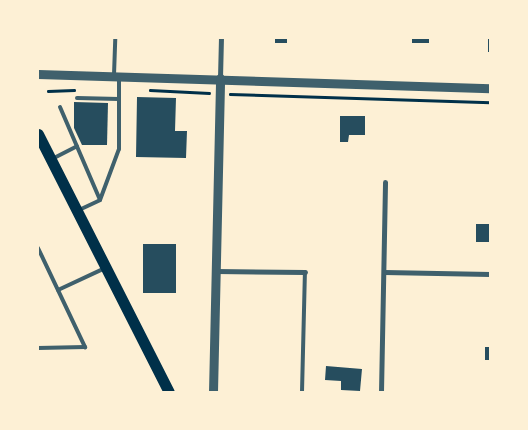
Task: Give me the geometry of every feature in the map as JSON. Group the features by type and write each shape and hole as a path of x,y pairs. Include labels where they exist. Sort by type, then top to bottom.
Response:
{"main road":[{"path":"38,134 169,392"}],"street":[{"path":"213,392 221,38"},
{"path":"38,74 220,78 490,88"},
{"path":"381,392 385,182"},
{"path":"216,271 304,272"},
{"path":"384,272 490,274"}],"lane":[{"path":"77,212 100,200 119,149 119,99 114,38"},
{"path":"77,98 119,99"},
{"path":"60,107 100,200"},
{"path":"51,160 77,146"},
{"path":"38,248 85,346 38,348"},
{"path":"58,290 106,268"},
{"path":"302,392 304,272"}],"path":[{"path":"242,95 490,102"}],"building":[{"path":"275,38 287,38 287,43 275,43"},
{"path":"412,38 429,38 429,43 412,43"},
{"path":"488,38 490,38 490,52 488,52"},
{"path":"137,97 176,98 175,131 187,131 186,158 136,157"},
{"path":"74,102 108,103 107,145 82,145 74,128"},
{"path":"340,116 365,116 365,135 349,135 348,142 340,142"},
{"path":"476,224 490,224 490,242 476,242"},
{"path":"143,244 176,244 176,293 143,293"},
{"path":"485,347 490,347 490,360 485,360"},
{"path":"326,366 362,369 360,391 341,390 341,381 325,380"}]}
